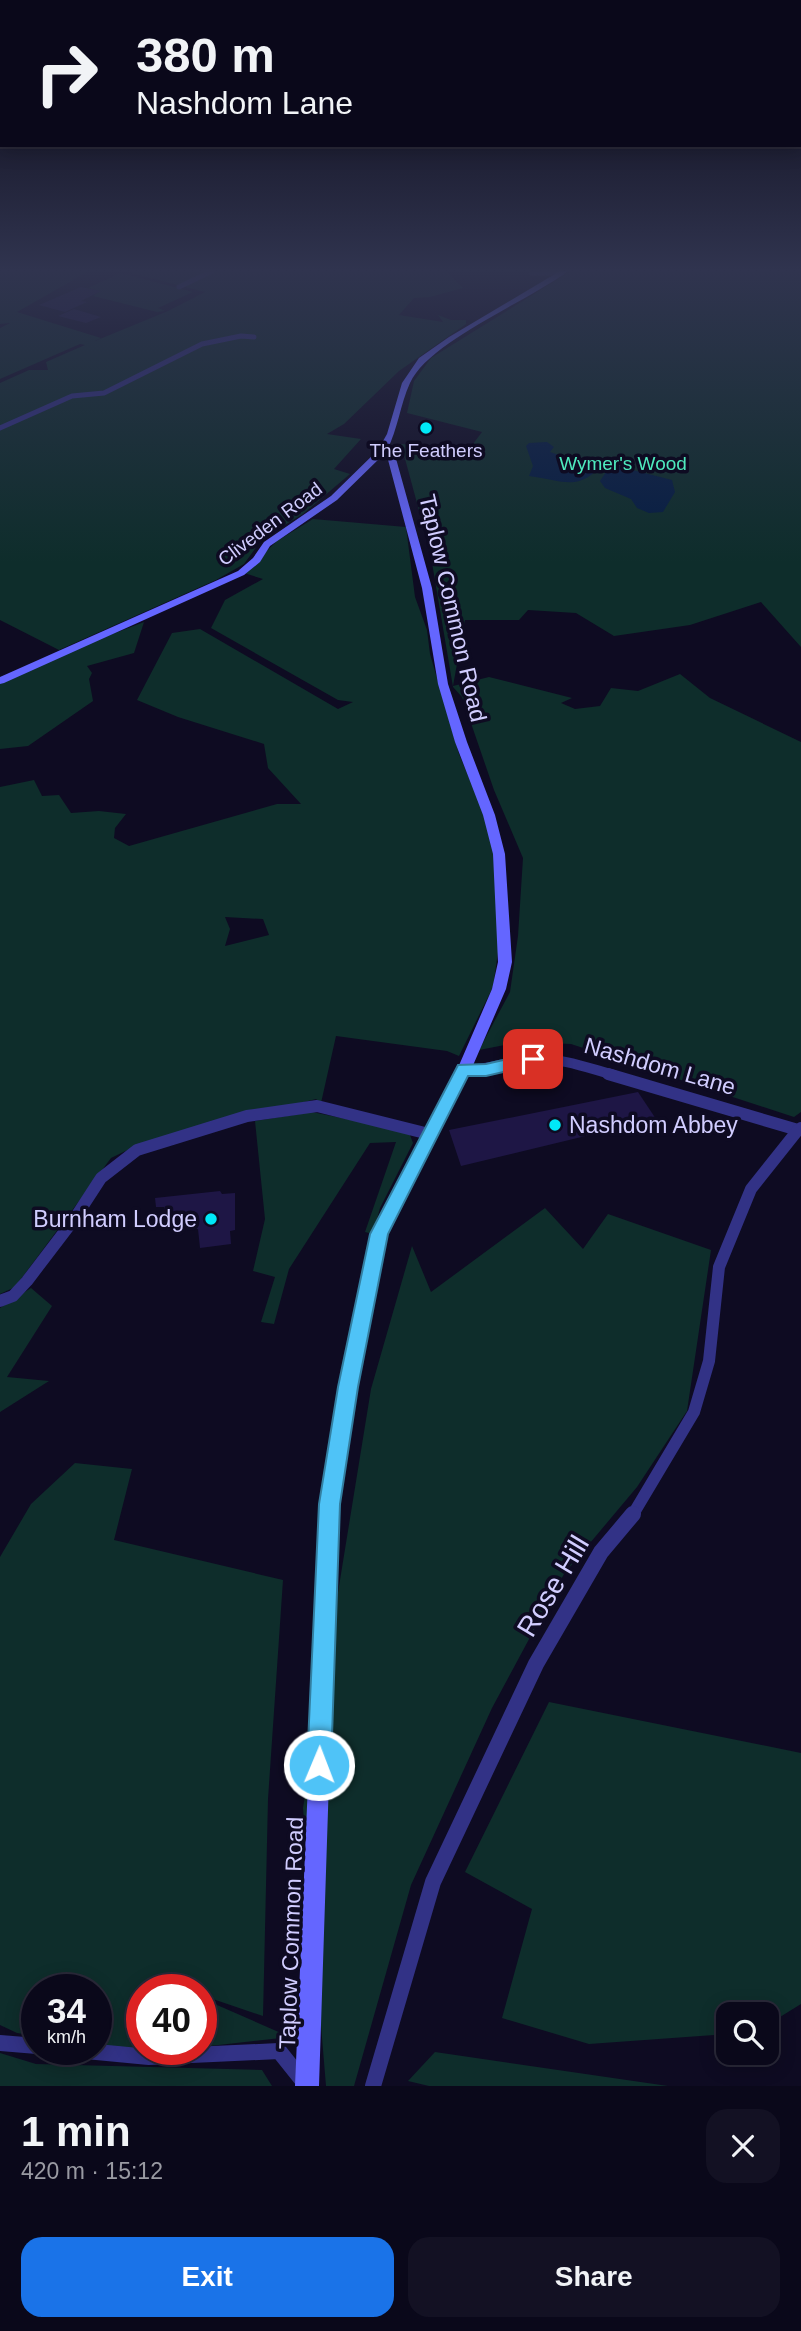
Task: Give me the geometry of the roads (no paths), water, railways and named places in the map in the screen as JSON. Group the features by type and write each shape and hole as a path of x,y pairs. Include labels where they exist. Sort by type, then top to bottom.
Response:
{"street":[{"path":"0,428 65,398 104,393 153,368"},
{"name":"Cliveden Road","path":"0,681 242,573 257,560 267,544 334,498 382,451 391,434 406,383 414,368"},
{"name":"Taplow Common Road","path":"307,2086 330,1504 348,1387 379,1234 464,1070 499,989 505,962 499,855 489,815 461,742 443,684 427,588 403,493 391,455 382,451"},
{"name":"Nashdom Lane","path":"464,1070 486,1070 533,1059 566,1061 799,1129"},
{"path":"0,1301 13,1296 27,1281 75,1218 101,1178 137,1150 247,1116 317,1106 429,1135"},
{"name":"Rose Hill","path":"373,2086 433,1882 536,1664 601,1552 629,1519 694,1412 709,1361 719,1267 751,1189 799,1129"},
{"path":"0,2043 21,2045"},
{"path":"112,2053 149,2057 279,2051 307,2086"}],"water":[{"path":"547,442 554,447 550,452 571,459 606,460 580,481 563,482 529,476 533,466 526,446 529,443"},
{"path":"617,466 672,480 675,492 663,512 649,513 637,508 631,499 605,488 600,481 608,469"}],"place":[{"name":"The Feathers","path":"426,428"},
{"name":"Nashdom Abbey","path":"555,1125"},
{"name":"Burnham Lodge","path":"211,1219"}],"park label":[{"name":"Wymer's Wood","path":"623,463"}]}
